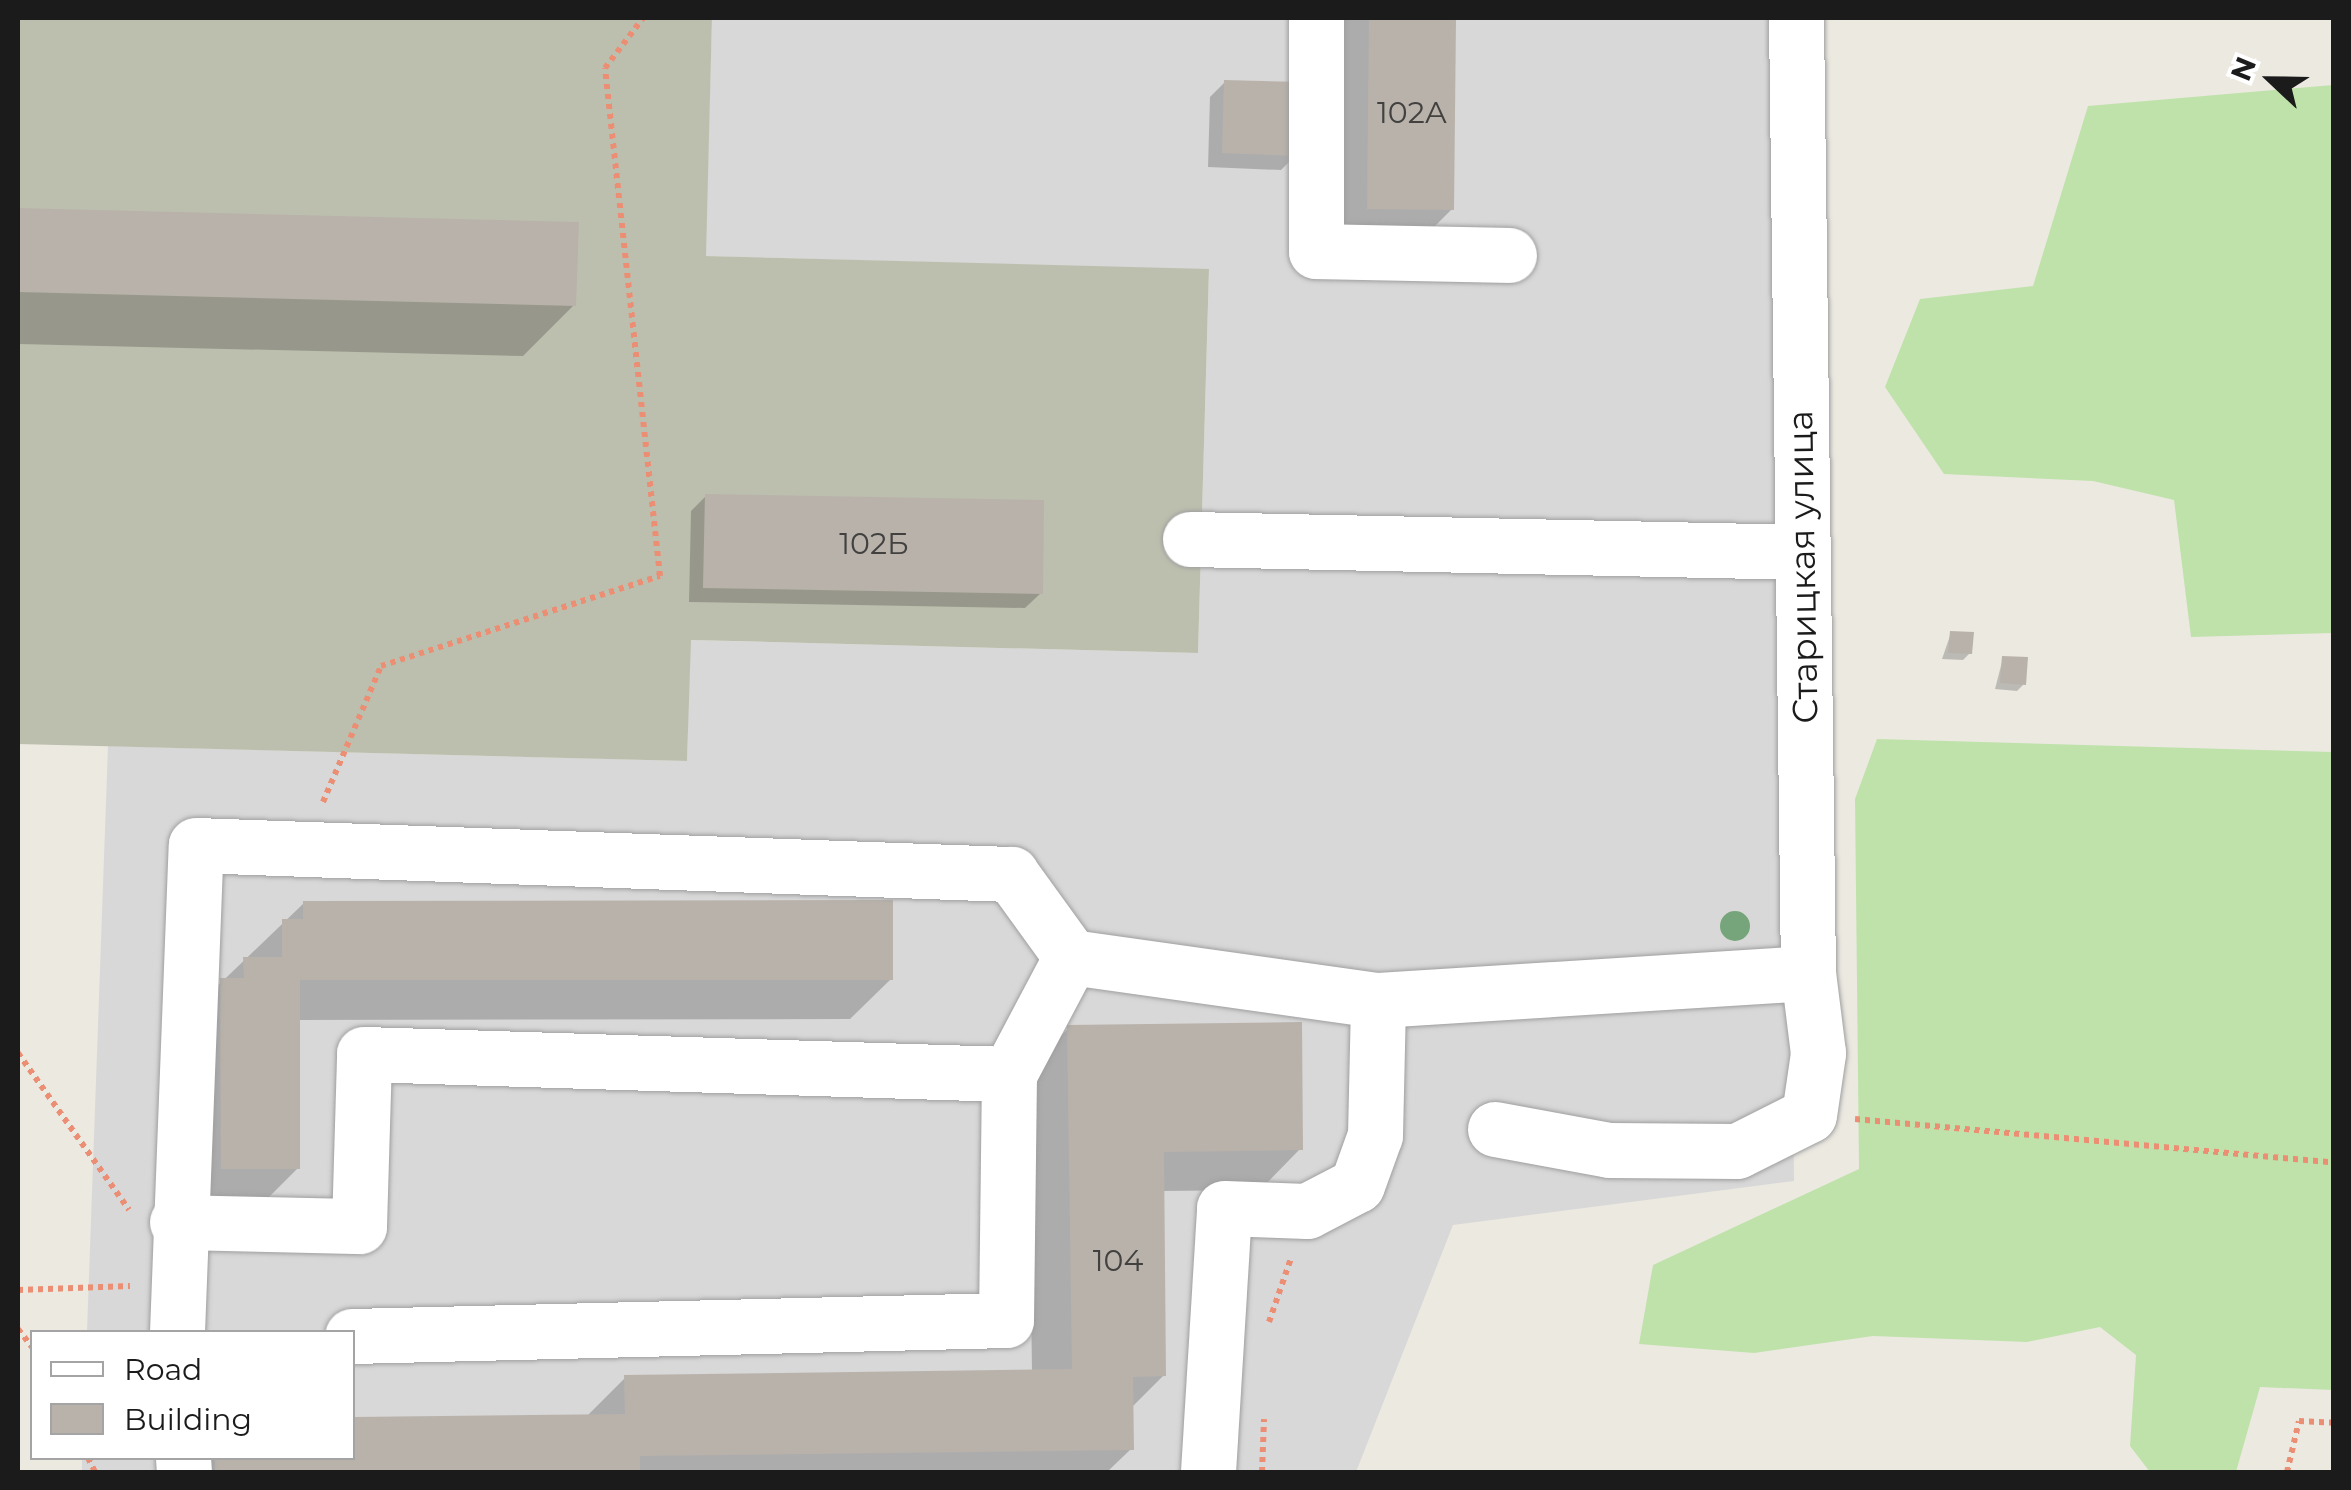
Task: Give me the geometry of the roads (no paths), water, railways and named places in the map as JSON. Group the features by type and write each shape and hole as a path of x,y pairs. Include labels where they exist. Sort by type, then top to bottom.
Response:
{"street":[{"path":"1316,18 1316,251 1509,255"},
{"name":"Старицкая улица","path":"1495,1129 1609,1150 1737,1150 1809,1115 1818,1053 1808,973 1796,18"},
{"path":"1190,540 1803,552"},
{"path":"177,1330 154,1222 196,845 1011,874 1071,957 1378,1000 1808,973"},
{"path":"355,1336 1006,1320 1010,1074 1071,957"},
{"path":"1208,1472 1224,1208 1307,1211 1340,1201 1368,1165 1378,1000"},
{"path":"154,1222 358,1226 364,1054 1010,1074"}]}
